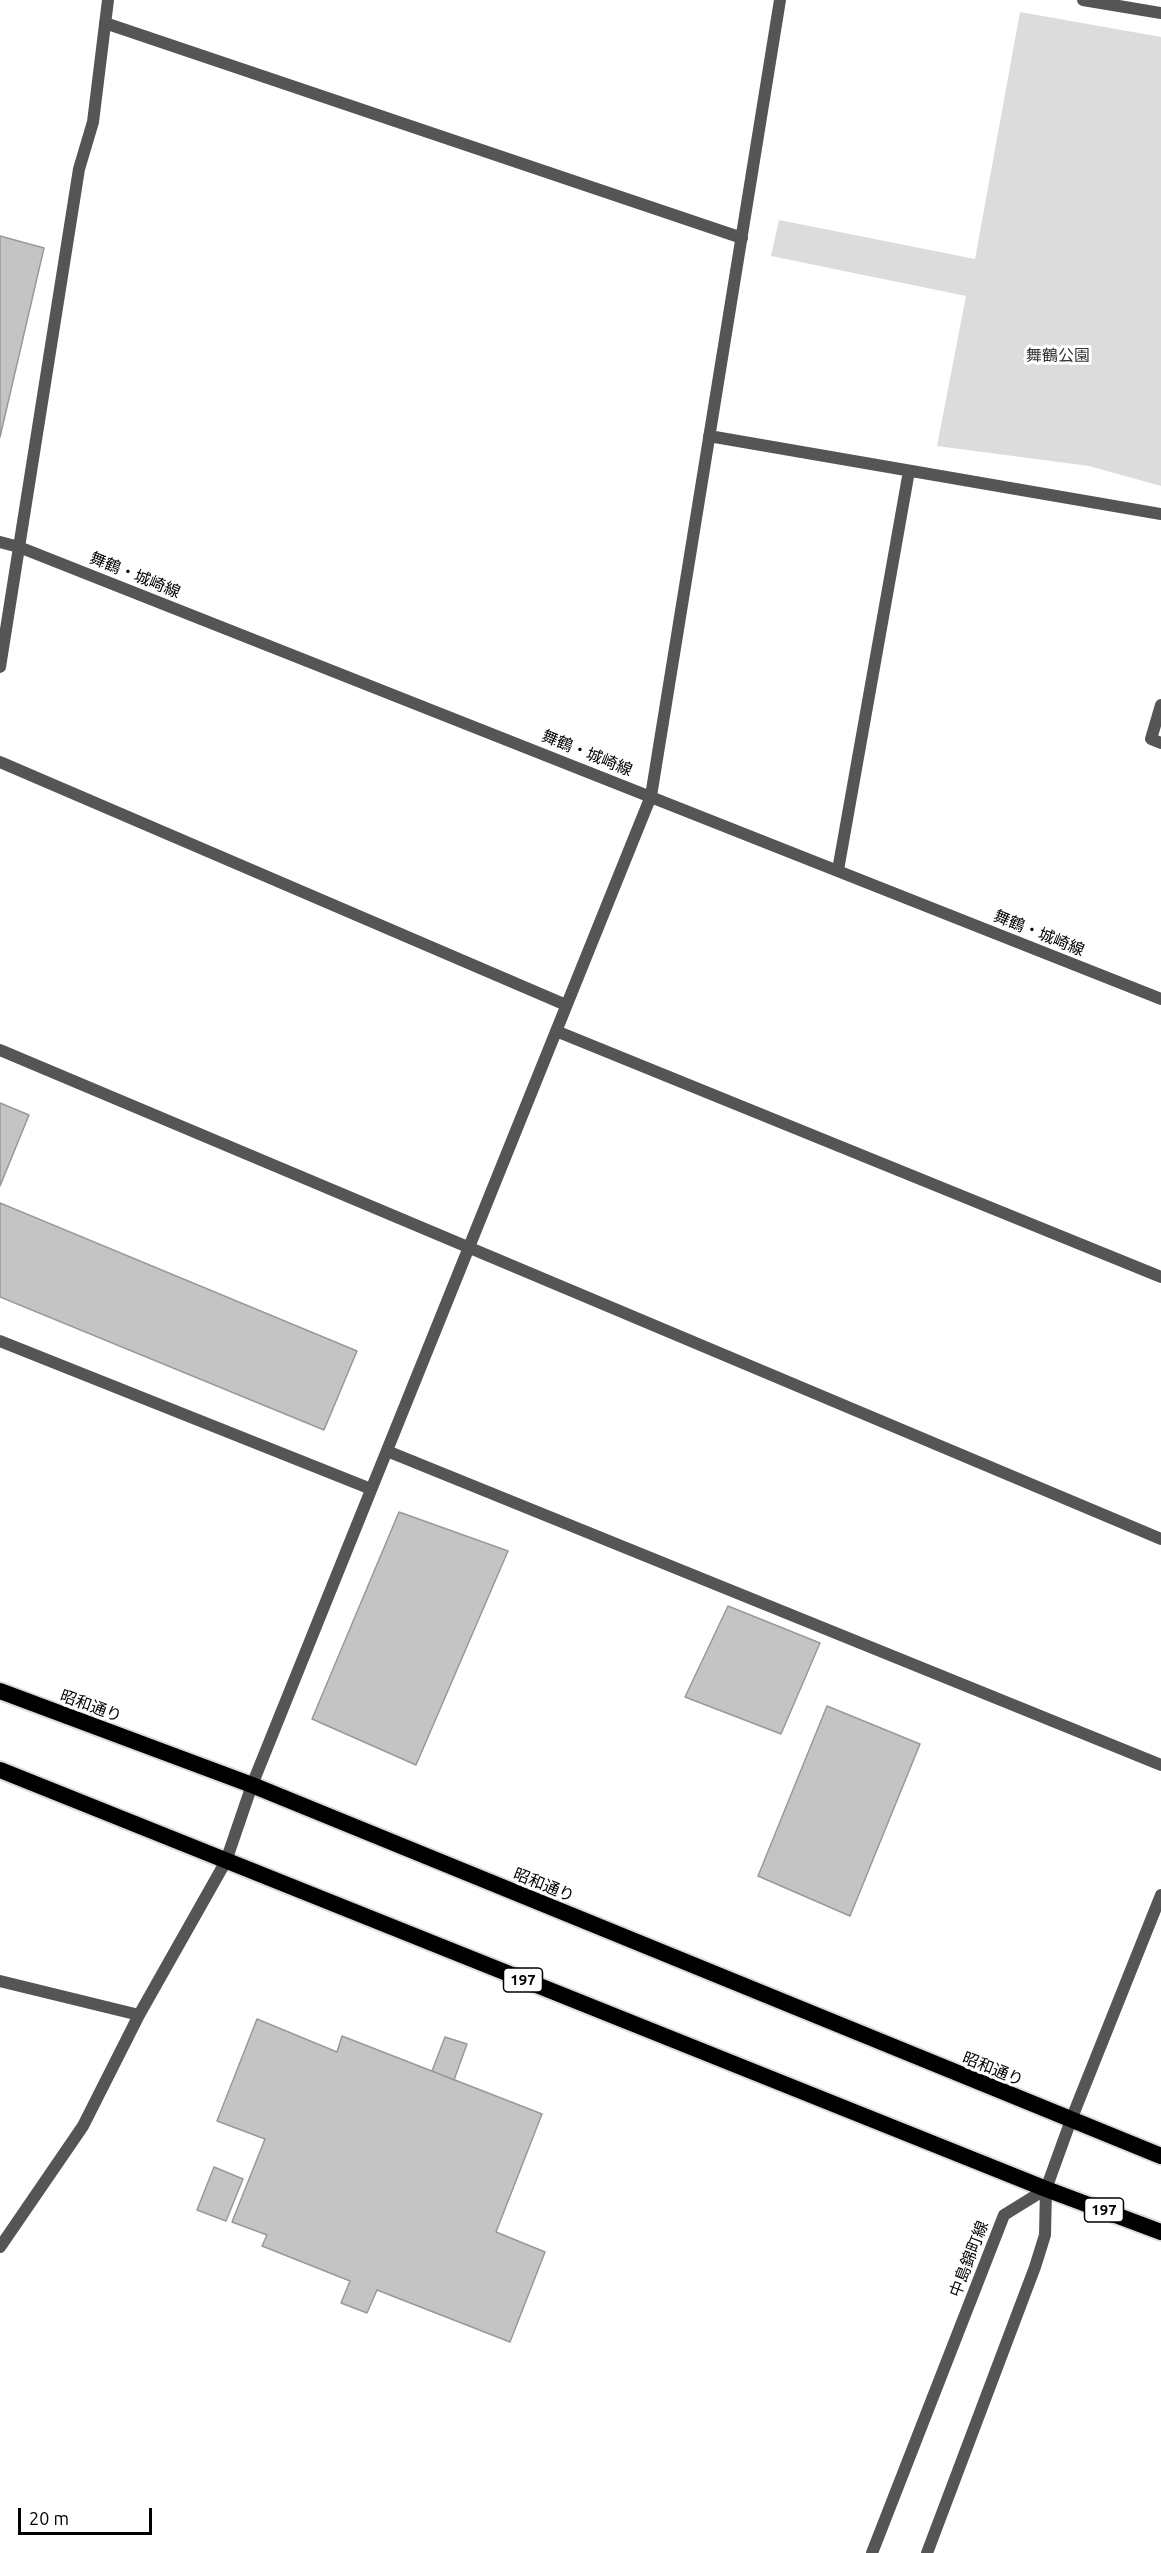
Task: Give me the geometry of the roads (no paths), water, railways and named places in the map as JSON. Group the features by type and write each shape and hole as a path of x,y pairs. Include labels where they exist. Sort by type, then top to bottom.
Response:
{"highway":[{"name":"昭和通り","path":"0,1691 252,1785 1161,2156"},
{"name":"197","path":"0,1770 1046,2189 1161,2232"}],"street":[{"path":"0,667 79,169 93,122 108,0"},
{"path":"0,2247 83,2126 139,2015 226,1861 252,1785 651,796 780,0"},
{"path":"1083,0 1161,13"},
{"path":"105,23 742,238"},
{"path":"709,436 1161,514"},
{"path":"838,870 909,471"},
{"name":"舞鶴・城崎線","path":"0,542 19,547 1161,999"},
{"path":"1161,705 1151,739 1161,743"},
{"path":"0,762 566,1005"},
{"path":"556,1031 1161,1277"},
{"path":"0,1050 1161,1539"},
{"path":"0,1341 371,1489"},
{"path":"387,1451 1161,1765"},
{"path":"927,2553 1035,2267 1045,2235 1046,2189 1071,2120 1161,1895"},
{"path":"0,1981 139,2015"},
{"name":"中島錦町線","path":"872,2553 1004,2215 1046,2189"}],"park label":[{"name":"舞鶴公園","path":"1058,356"}]}
